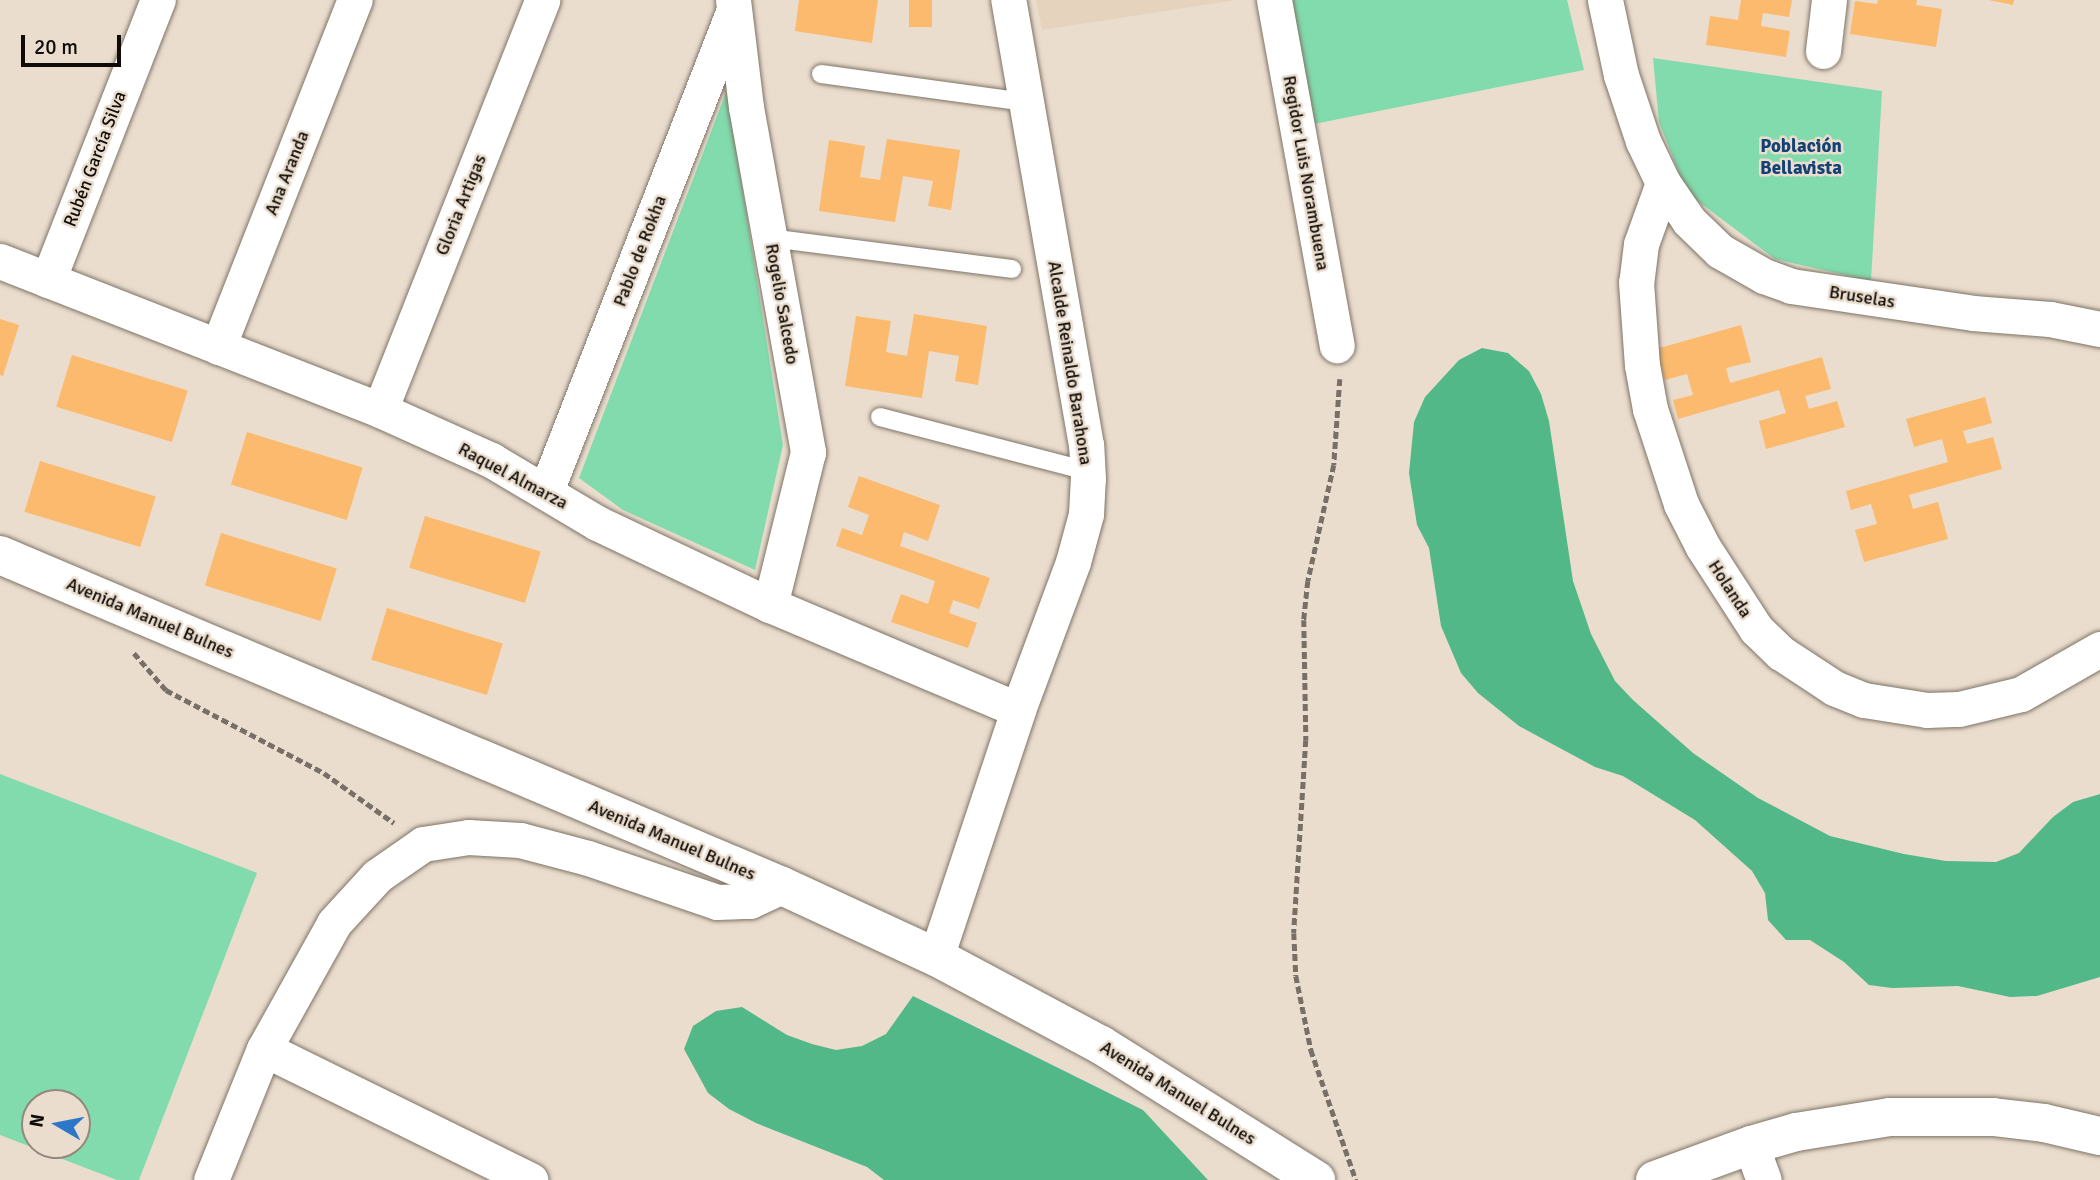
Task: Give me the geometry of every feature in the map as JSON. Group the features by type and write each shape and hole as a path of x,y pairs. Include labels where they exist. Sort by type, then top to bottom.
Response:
{"street":[{"name":"Rubén García Silva","path":"48,279 158,0"},
{"name":"Ana Aranda","path":"218,347 355,0"},
{"name":"Gloria Artigas","path":"380,410 542,0"},
{"name":"Alcalde Reinaldo Barahona","path":"936,957 1086,514 1086,445 1008,0"},
{"name":"Regidor Luis Norambuena","path":"1275,0 1337,345"},
{"name":"Bruselas","path":"1605,0 1632,113 1663,183 1689,221 1720,251 1764,276 1791,286 2100,329"},
{"path":"1823,51 1829,0"},
{"name":"Rogelio Salcedo","path":"733,5 746,107 808,452 770,605"},
{"name":"Pablo de Rokha","path":"547,491 733,5"},
{"name":"Holanda","path":"1663,183 1641,244 1636,282 1642,365 1650,410 1681,504 1703,547 1756,629 1781,653 1834,688 1874,702 1927,710 1959,709 2021,694 2100,649"},
{"name":"Raquel Almarza","path":"0,261 380,410 491,460 597,523 770,605 1018,710"},
{"name":"Avenida Manuel Bulnes","path":"0,555 782,886 936,957 1101,1045 1316,1180"},
{"path":"211,1180 264,1049 334,923 377,876 423,844 468,836 520,840 588,858 717,902 750,901 782,886"},
{"path":"264,1049 530,1180"},
{"path":"1655,1180 1751,1144 1843,1123 1941,1115 2044,1123 2100,1136"},
{"path":"1751,1144 1764,1180"}],"lane":[{"path":"821,74 1026,102"},
{"path":"770,238 1012,269"},
{"path":"880,416 1088,471"}],"path":[{"path":"1337,345 1341,383 1339,424 1334,465 1308,581 1304,620 1306,740 1294,933 1296,976 1311,1051 1356,1180"},
{"path":"131,649 166,690 324,773 423,844"}],"shaded area":[{"path":"1036,0 1236,0 1042,30"}],"green space":[{"path":"1291,0 1567,0 1584,70 1314,124"},
{"path":"1653,58 1882,91 1871,281 1775,259 1687,193 1659,122"},
{"path":"727,90 783,445 755,570 623,510 579,478"},
{"path":"1482,348 1508,353 1529,371 1541,394 1549,421 1573,581 1591,634 1615,681 1633,700 1693,753 1758,798 1830,836 1904,854 1946,861 1996,862 2019,853 2053,817 2073,802 2100,794 2100,977 2037,996 2010,997 1958,986 1892,988 1869,985 1844,962 1810,940 1786,940 1768,920 1765,893 1752,871 1695,820 1623,776 1595,767 1519,726 1478,693 1461,673 1441,626 1429,548 1417,525 1409,473 1414,422 1425,397 1459,360"},
{"path":"0,774 257,873 139,1180 117,1180 62,1159 91,1159 91,1089 21,1089 21,1143 0,1135"},
{"path":"913,996 1143,1110 1208,1180 884,1180 867,1167 756,1123 729,1109 708,1093 684,1049 693,1026 716,1011 742,1007 787,1035 812,1044 836,1050 862,1046 886,1034"}],"building":[{"path":"799,0 878,0 872,43 795,31"},
{"path":"909,0 932,0 932,27 909,27"},
{"path":"1741,0 1792,0 1789,17 1763,13 1761,26 1790,31 1786,57 1706,45 1710,16 1738,20"},
{"path":"1878,0 1917,0 1916,5 1942,9 1936,47 1850,34 1855,1 1877,4"},
{"path":"1989,0 2014,0 2013,5"},
{"path":"887,139 960,150 951,210 928,206 933,181 903,176 895,222 819,211 829,140 865,146 860,177 880,180"},
{"path":"914,314 987,326 978,385 955,381 959,356 929,351 922,398 845,386 856,316 891,321 886,352 907,356"},
{"path":"0,319 19,325 3,376 0,375"},
{"path":"1741,325 1751,362 1726,368 1730,383 1822,357 1831,389 1805,396 1809,409 1837,401 1845,427 1766,449 1759,421 1786,413 1779,390 1678,419 1673,400 1693,395 1687,374 1665,380 1656,349"},
{"path":"72,355 188,390 172,442 56,407"},
{"path":"1985,397 1992,423 1963,431 1967,444 1993,437 2002,469 1909,495 1913,509 1938,502 1948,539 1864,562 1855,530 1877,524 1871,504 1851,510 1846,491 1948,462 1942,439 1914,447 1906,419"},
{"path":"247,432 363,467 347,520 231,485"},
{"path":"40,461 156,496 140,547 25,512"},
{"path":"859,476 940,505 928,541 904,532 900,546 990,578 979,609 953,600 949,613 977,623 968,648 891,622 901,594 928,604 935,581 836,546 842,528 862,535 869,515 848,507"},
{"path":"425,516 541,551 525,603 409,568"},
{"path":"221,533 337,568 321,621 205,586"},
{"path":"387,608 503,643 487,695 371,660"}],"district":[{"name":"Población Bellavista","path":"1801,158"}]}
